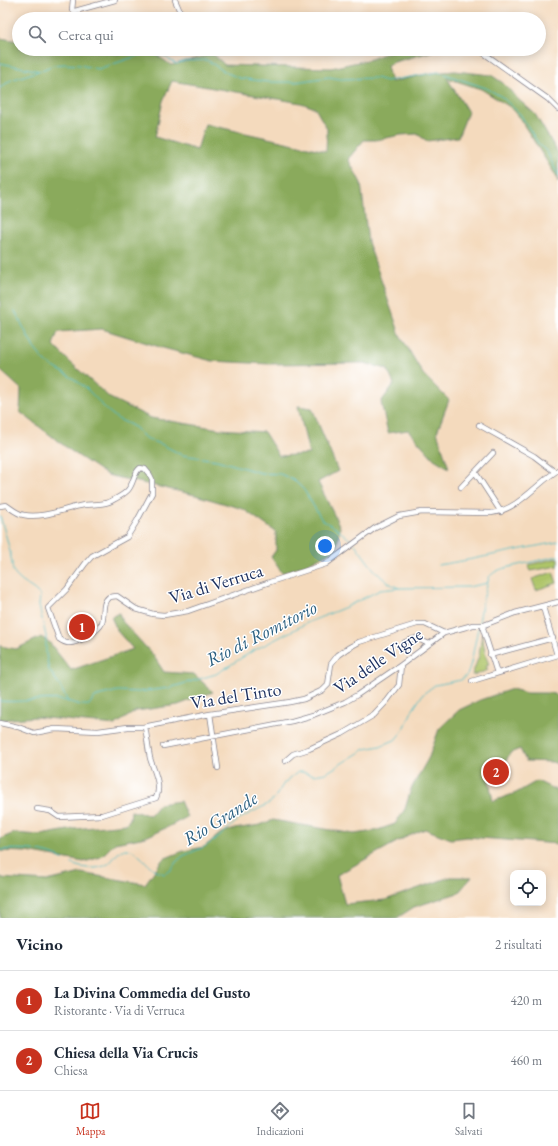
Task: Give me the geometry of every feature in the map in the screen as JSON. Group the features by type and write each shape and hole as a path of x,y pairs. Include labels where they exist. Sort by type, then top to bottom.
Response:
{"street":[{"path":"73,0 72,10 115,0"},
{"path":"175,0 180,12"},
{"path":"488,56 548,99 558,109"},
{"path":"480,425 557,471"},
{"path":"461,487 493,453"},
{"name":"Via di Verruca","path":"0,506 6,505 26,516 44,514 85,505 99,504 114,499 128,491 132,486 137,470 140,468 145,469 150,475 152,494 127,537 92,556 67,589 48,608 59,640 67,643 80,640 100,626 105,602 109,597 114,595 132,607 147,613 164,615 183,612 326,564 380,525 406,514 422,512 501,512 513,505 557,471"},
{"path":"475,472 501,512"},
{"path":"444,633 474,625 483,625 515,613 544,607 558,602"},
{"path":"472,681 557,655 544,607"},
{"name":"Via del Tinto","path":"0,723 18,727 30,733 55,729 98,731 128,727 145,727 210,714 290,702 304,699 323,690 328,685 331,664 338,655 359,642 417,624 425,624 444,633"},
{"path":"483,625 490,655 497,673"},
{"name":"Via delle Vigne","path":"163,746 292,722 346,702 401,665 444,633"},
{"path":"405,642 416,638 429,644"},
{"path":"490,655 553,638"},
{"path":"286,761 293,754 309,749 342,734 374,716 399,684 401,665"},
{"path":"210,714 218,768"},
{"path":"37,809 50,812 59,817 102,815 156,798 159,791 158,781 150,758 145,727"}],"green space":[{"path":"0,38 12,40 12,56 158,56 171,65 205,56 215,56 225,65 331,68 379,56 416,56 394,62 387,66 391,82 431,73 455,71 491,75 503,83 535,114 558,153 558,182 556,176 520,119 510,107 481,89 447,78 468,112 458,137 427,141 417,134 401,135 376,140 364,140 348,159 361,183 368,242 400,335 423,374 449,400 437,432 449,468 434,459 408,430 388,433 381,402 394,384 387,369 364,363 269,364 212,361 163,348 102,329 58,332 53,345 70,362 110,398 151,418 220,429 264,432 279,456 309,454 298,406 312,408 338,471 318,482 340,527 336,549 305,565 282,573 271,557 276,550 276,532 243,509 195,495 107,475 71,451 20,412 21,389 0,370","holes":["172,81 301,103 315,108 327,129 326,151 205,124 197,150 155,137 163,101"]},
{"path":"558,558 558,566 531,571 528,565"},
{"path":"553,572 557,583 536,590 532,579"},
{"path":"119,613 122,621 153,655 164,672 194,674 213,692 178,705 136,711 115,725 36,717 0,720 0,646 16,649 41,637 49,642 71,670 133,649 118,632 111,617"},
{"path":"482,634 485,653 489,665 486,666 488,670 472,675 479,656"},
{"path":"512,689 526,693 550,693 558,695 558,764 552,762 526,761 520,749 510,753 506,761 492,766 487,771 493,801 516,793 537,781 558,791 558,844 467,837 451,839 425,829 404,838 337,875 345,904 385,900 450,877 472,877 458,893 414,907 397,918 0,918 0,878 47,881 81,873 145,884 163,859 183,851 204,847 221,833 234,829 260,825 273,820 354,834 375,831 395,824 405,809 411,789 429,757 439,729 459,710 480,700"},
{"path":"180,801 187,817 146,837 115,843 101,857 84,862 27,852 0,851 0,839 14,833 40,835 74,829 126,824 130,819 131,811 150,815 159,804"}],"waterway":[{"path":"0,63 40,71 53,65 64,64 80,65 98,69 137,56"},
{"path":"164,56 176,64 185,61 207,60 225,72 239,78 268,82 295,82 329,77 340,79 376,78 386,81 438,72 486,88 502,97 520,114 538,143 547,152 558,175"},
{"path":"0,88 11,80 39,71"},
{"path":"15,311 34,348 42,358 47,363 86,388 108,411 118,419 136,428 142,435 151,441 161,444 182,455 217,460 261,473 280,474 293,479 304,490 322,520 336,528 353,542"},
{"path":"0,516 8,542 14,574 40,595 39,606 46,636 46,654 49,670 59,684 68,702"},
{"path":"438,565 558,542"},
{"path":"355,544 379,575 392,585 399,588"},
{"name":"Rio Grande","path":"479,623 482,604 489,577 491,575 496,571 505,568 558,556"},
{"name":"Rio di Romitorio","path":"0,701 53,700 89,705 95,697 118,691 138,692 169,688 216,674 251,652 309,622 346,607 380,590 399,588 468,587 488,583"},
{"name":"Rio Grande","path":"72,864 85,868 105,866 122,850 128,849 135,852 156,871 164,874 171,870 176,862 183,856 204,847 219,837 239,819 270,803 284,783 298,772 314,775 326,773 365,749 380,746 395,740 404,729 412,711 423,694 435,685 461,680 467,675 478,628"},
{"name":"Rio Grande","path":"0,850 17,849 41,851 64,860"}],"place":[{"name":"La Divina Commedia del Gusto","path":"82,627"},
{"name":"Chiesa della Via Crucis","path":"496,772"}]}
